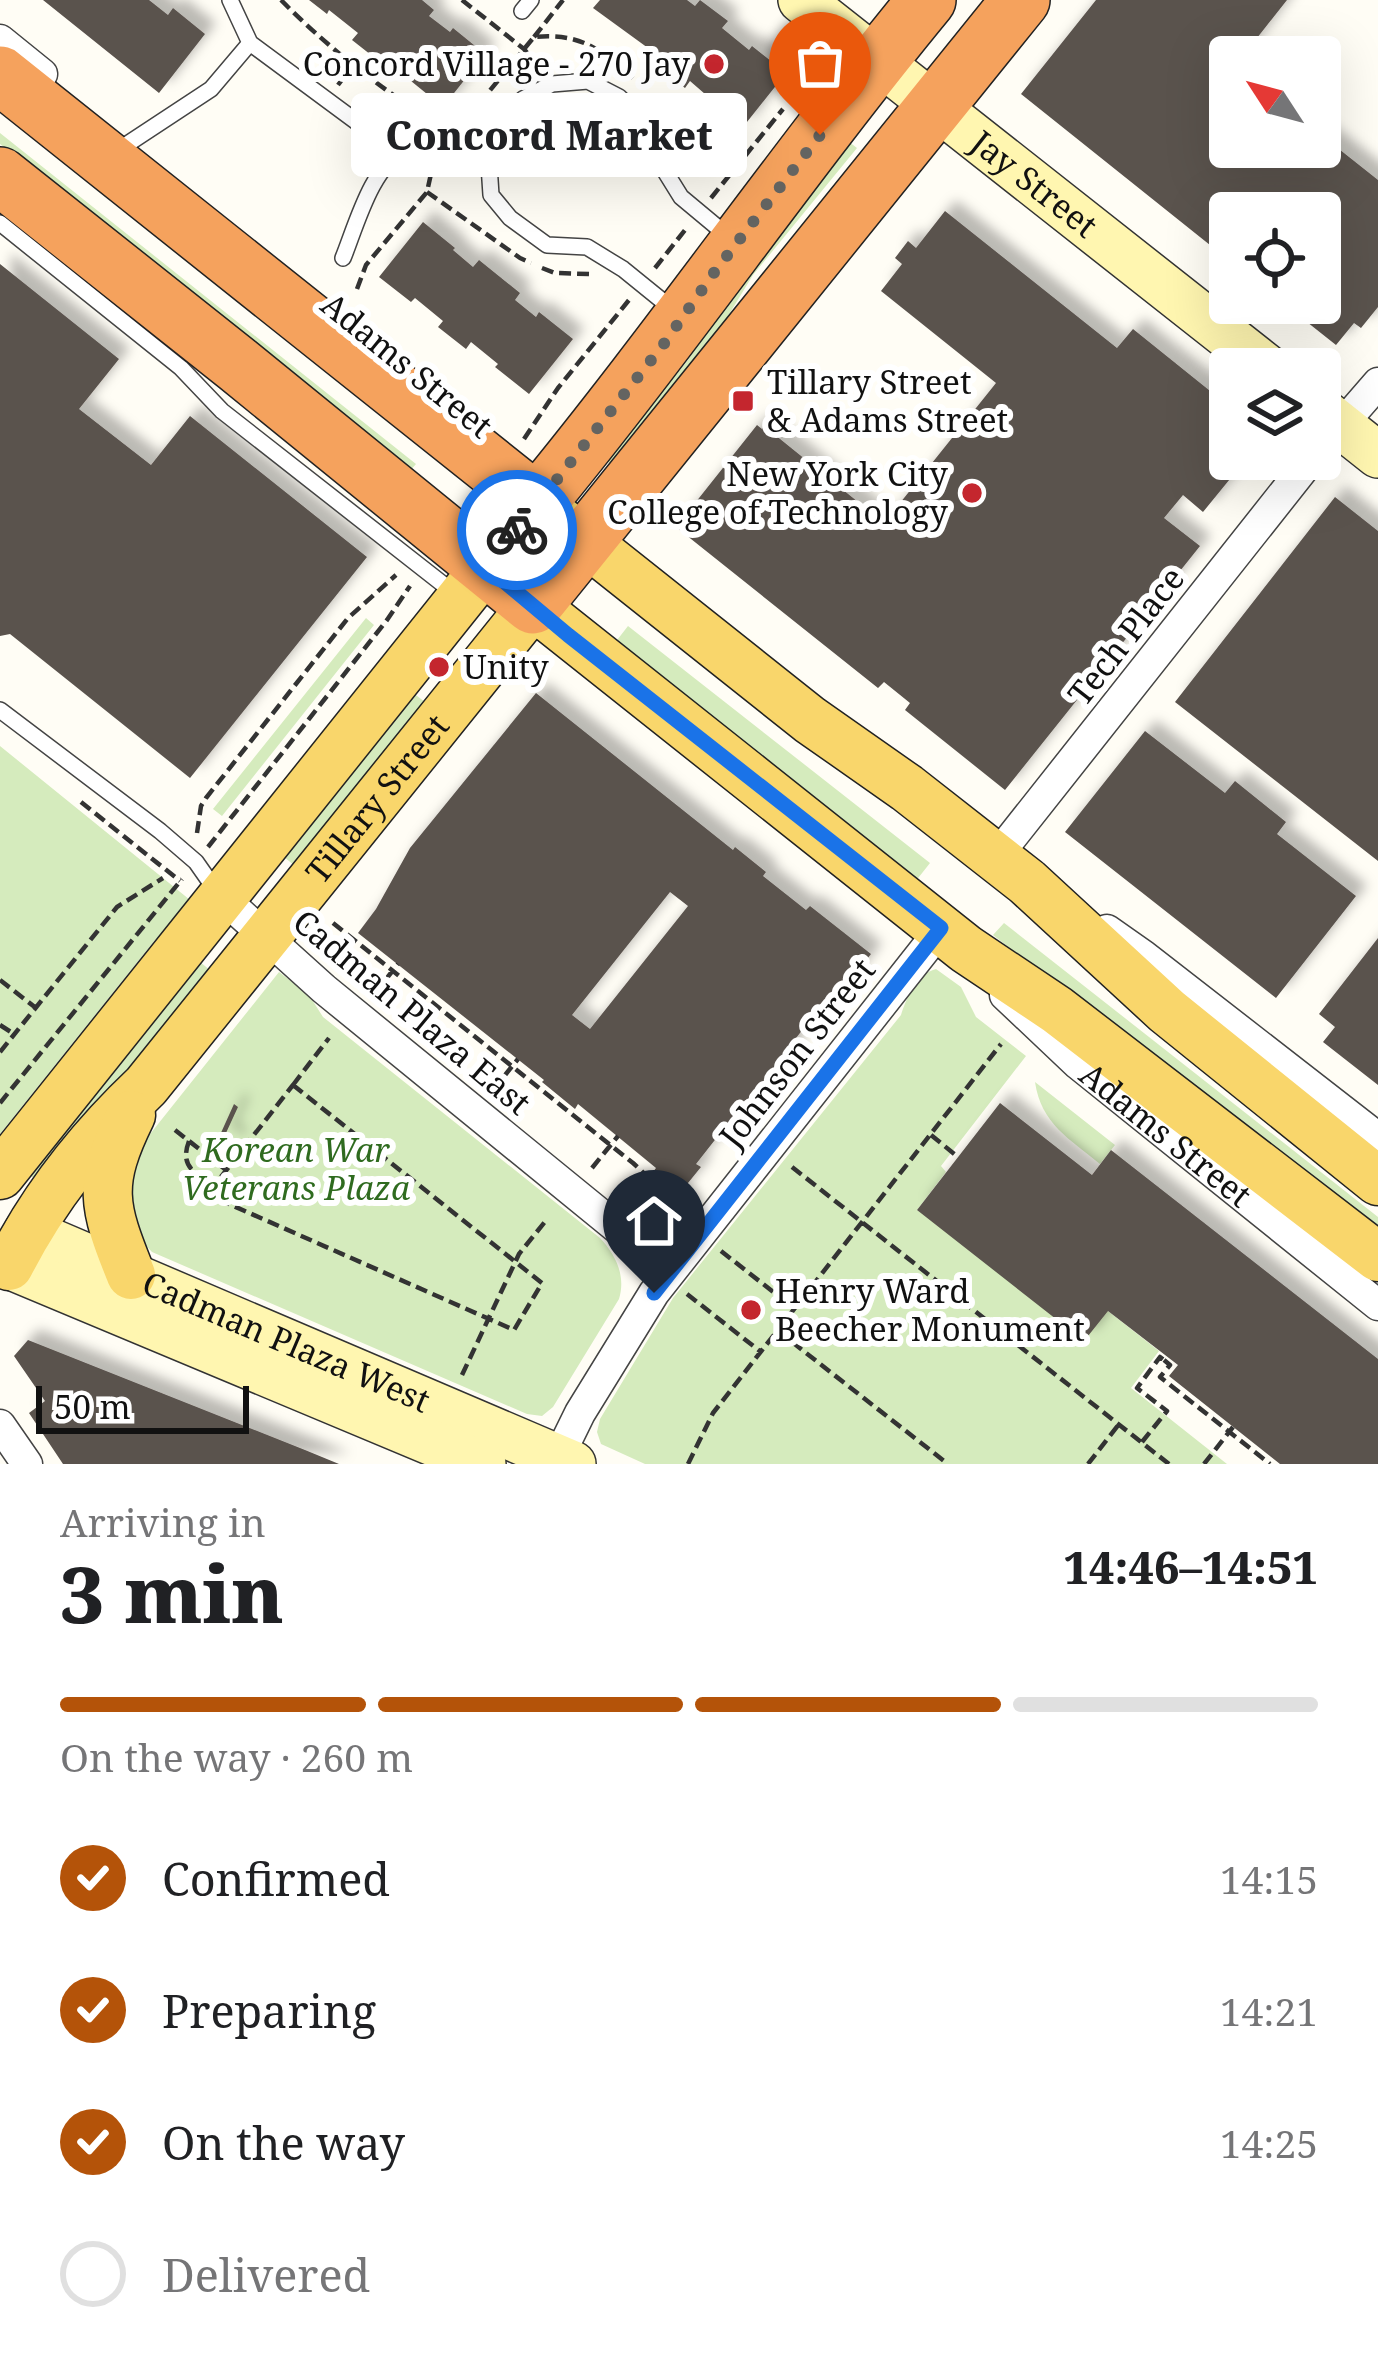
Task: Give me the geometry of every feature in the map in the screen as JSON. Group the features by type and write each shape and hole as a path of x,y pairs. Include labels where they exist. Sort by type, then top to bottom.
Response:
{"highway":[{"name":"Tillary Street","path":"538,476 717,228 878,61 927,0"},
{"name":"Tillary Street","path":"533,605 1021,0"},
{"path":"0,75 538,476"},
{"name":"Adams Street","path":"0,176 238,364 475,584 533,605"}],"main road":[{"name":"Jay Street","path":"801,0 1242,348"},
{"path":"1341,442 1378,454"},
{"path":"538,476 593,532 810,720 1012,869 1180,1022 1378,1180"},
{"name":"Tillary Street","path":"0,1174 192,889 475,584 538,476"},
{"name":"Tillary Street","path":"16,1245 94,1139 146,1086 533,605"},
{"name":"Adams Street","path":"533,605 954,939 1057,1010 1378,1257"},
{"path":"131,1275 108,1215 106,1192 113,1154 146,1086"},
{"name":"Cadman Plaza West","path":"16,1245 131,1275 562,1462"},
{"name":"Cadman Plaza West","path":"16,1245 483,1464"}],"street":[{"name":"Adams Street","path":"0,40 538,476"},
{"name":"Tech Place","path":"1341,419 1378,383"},
{"name":"Tech Place","path":"1012,869 1291,480"},
{"path":"1012,869 1144,956 1378,1138"},
{"name":"Cadman Plaza East","path":"192,889 266,937 643,1250 655,1258 678,1261"},
{"name":"Adams Street","path":"954,939 1078,1064 1378,1305"},
{"name":"Johnson Street","path":"562,1462 580,1413 639,1314 678,1261 954,939"},
{"path":"0,1424 27,1464"}],"lane":[{"path":"230,0 250,44 400,154"},
{"path":"129,143 211,89 250,44"},
{"path":"662,301 587,247 547,245 510,218 491,195 489,165 501,130 523,99 552,83 587,81 619,97 653,130 663,168 681,197 717,228"},
{"path":"343,258 376,176 400,154 435,150 492,157"},
{"name":"Adams Street","path":"0,223 181,368 222,411 475,584"},
{"name":"Cadman Plaza East","path":"0,710 184,852 204,871 192,889"}],"path":[{"path":"281,0 312,32 398,100 444,129 459,128 562,0"},
{"path":"462,0 524,49 552,83"},
{"path":"534,37 557,35 588,42 639,83"},
{"path":"538,476 558,388 662,301 717,228 784,108"},
{"path":"357,289 366,265 427,192 433,164"},
{"path":"196,836 206,798 348,618 396,575"},
{"path":"208,846 418,577"},
{"path":"0,1103 192,889 153,859"},
{"path":"0,1052 117,907 163,878"},
{"path":"333,922 396,967 678,1205"},
{"path":"377,991 396,967"},
{"path":"0,980 35,1009"},
{"path":"0,1025 14,1034"},
{"path":"293,1085 542,1283 514,1330 226,1204 216,1195 215,1187 226,1170 329,1038"},
{"path":"688,1464 713,1413 1001,1044"},
{"path":"494,1090 518,1059"},
{"path":"175,1130 226,1170"},
{"path":"931,1135 958,1157"},
{"path":"592,1168 618,1136"},
{"path":"189,1141 184,1156 188,1166 215,1187"},
{"path":"791,1166 1169,1464"},
{"path":"461,1376 515,1262 548,1218"},
{"path":"721,1251 795,1309"},
{"path":"687,1294 761,1352"},
{"path":"778,1330 948,1464"},
{"path":"1142,1443 1167,1411 1137,1388 1160,1358 1169,1365 1160,1377 1270,1464"},
{"path":"1088,1464 1119,1424"},
{"path":"1204,1464 1231,1429"}],"green space":[{"path":"0,133 416,464 410,471 0,144"},
{"path":"844,138 857,148 753,275 695,370 616,468 607,461 688,360 747,262"},
{"path":"366,618 374,625 222,816 213,809"},
{"path":"628,626 930,863 915,882 614,644"},
{"path":"408,689 425,702 295,866 278,852"},
{"path":"0,746 195,904 155,940 0,1134"},
{"path":"1004,923 1378,1217 1378,1233 993,935"},
{"path":"194,957 211,971 40,1183 23,1170"},
{"path":"936,969 961,987 976,1017 1026,1056 941,1166 946,1172 917,1210 1108,1311 1159,1351 1131,1388 1227,1464 645,1464 601,1444 600,1419 673,1298 901,1015 918,981"},
{"name":"Korean War Veterans Plaza","path":"279,972 309,995 323,1017 611,1251 620,1274 619,1299 553,1407 542,1416 527,1414 152,1252 132,1231 131,1158"},
{"path":"1035,1082 1115,1145 1100,1164 1050,1120"}],"building":[{"path":"43,0 149,0 168,15 173,8 205,34 159,93"},
{"path":"309,0 422,0 434,10 429,16 485,54 443,107 411,81 414,77 385,55 380,62 352,40 358,33"},
{"name":"Concord Village - 270 Jay","path":"600,0 687,0 695,6 700,0 728,21 722,28 786,73 743,127 690,81 685,88 643,55 648,48 593,8"},
{"path":"1096,0 1287,0 1259,36 1209,36 1209,168 1341,168 1341,151 1378,180 1378,307 1361,328 1354,323 1336,345 1310,324 1341,324 1341,192 1209,192 1209,244 1021,94"},
{"name":"New York City College of Technology","path":"945,211 1117,348 1133,329 1209,390 1209,480 1229,480 1203,512 1183,495 1164,518 1200,546 1005,790 905,710 910,703 884,682 878,688 676,527 757,425 884,523 996,383 881,291 902,264 895,258 908,241 916,248"},
{"path":"423,222 473,267 479,260 520,293 515,300 536,317 539,312 573,339 529,394 471,342 466,349 438,327 443,321 415,298 411,302 379,277"},
{"path":"0,264 119,359 79,409 151,465 190,416 367,557 190,778 10,634 0,636"},
{"path":"1335,497 1378,531 1378,861 1175,702"},
{"path":"536,693 733,850 735,847 806,910 810,906 871,954 846,986 840,982 789,1047 793,1060 781,1062 761,1088 764,1096 760,1101 747,1099 696,1164 701,1167 679,1194 653,1172 656,1168 578,1104 575,1109 358,933 410,848","holes":["670,892 688,906 590,1029 572,1015"]},
{"path":"1145,731 1225,793 1235,781 1286,822 1277,834 1356,896 1276,998 1065,832"},
{"path":"1378,938 1378,1085 1323,1042 1335,1027 1319,1014"},
{"path":"1000,1103 1092,1175 1111,1150 1378,1359 1378,1464 1280,1464 1169,1376 1178,1365 1108,1311 1084,1341 917,1210"},
{"path":"234,1104 238,1107 226,1133 236,1141 233,1146 220,1135"},
{"path":"28,1340 339,1464 63,1464 29,1413 45,1401 14,1356"}],"way so far":[{"path":"517,530 820,135"}],"place":[{"name":"Concord Village - 270 Jay","path":"714,64"},
{"name":"Concord Market","path":"820,135"},
{"name":"Tillary Street & Adams Street","path":"743,401"},
{"name":"New York City College of Technology","path":"972,493"},
{"name":"Unity","path":"439,667"},
{"name":"Henry Ward Beecher Monument","path":"751,1310"}],"route":[{"path":"517,530 488,568 941,928 654,1293"}]}
